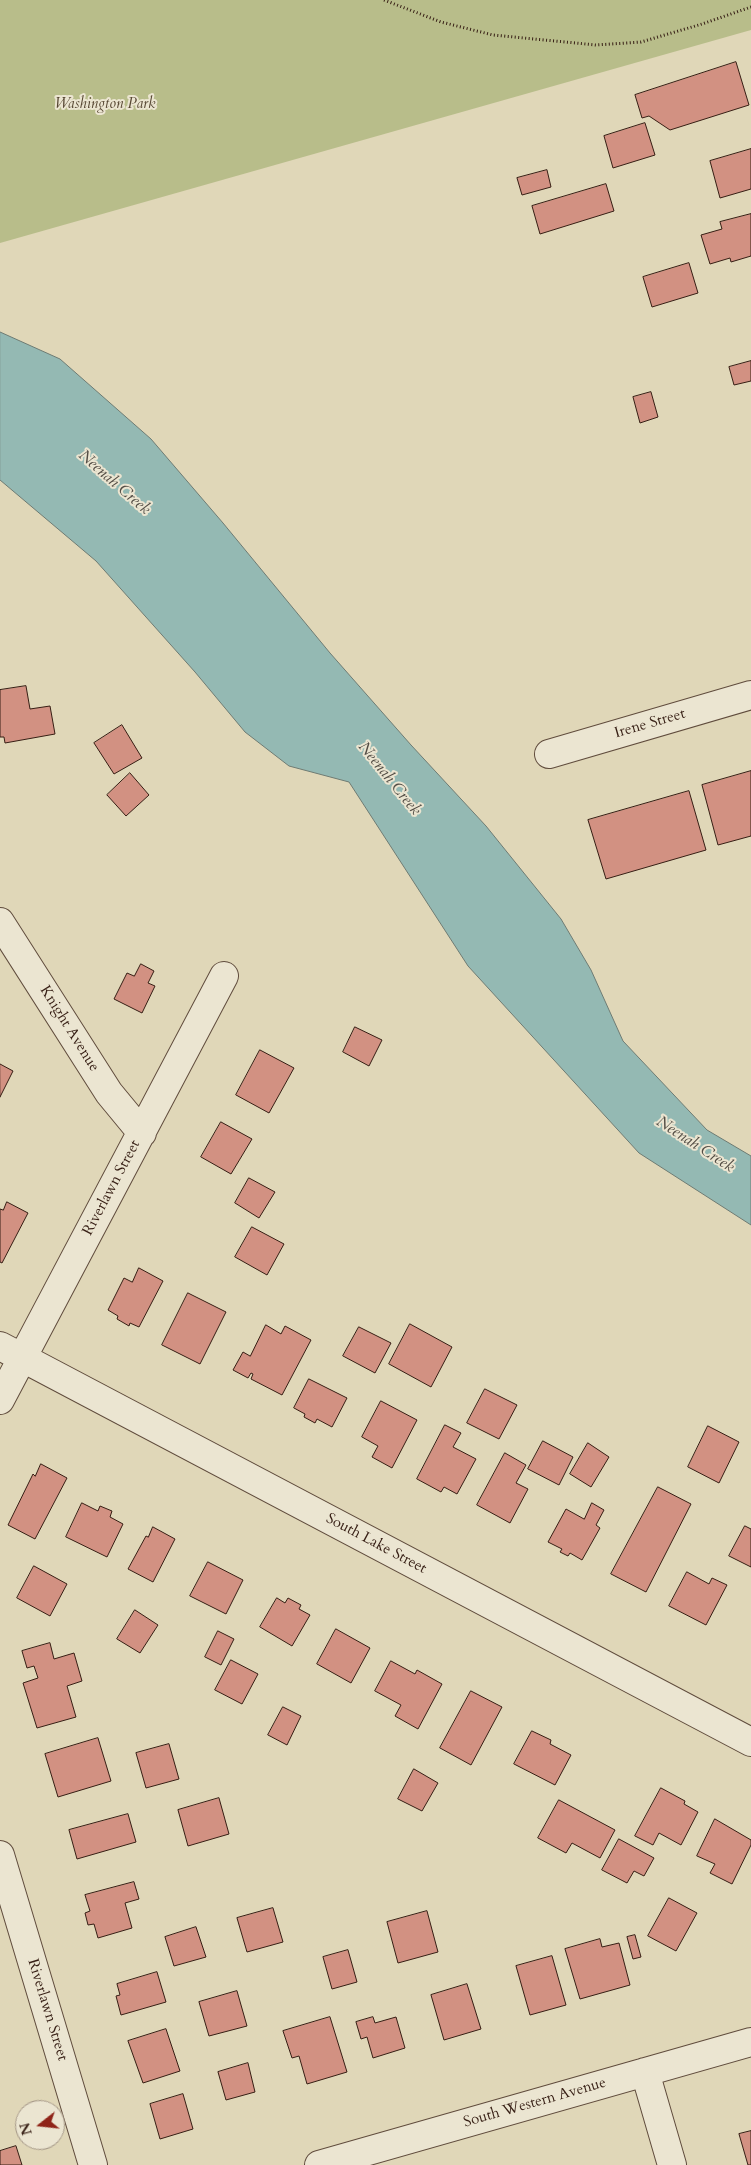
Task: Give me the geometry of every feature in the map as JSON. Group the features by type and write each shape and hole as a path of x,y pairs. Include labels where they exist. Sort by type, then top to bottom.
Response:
{"street":[{"name":"Irene Street","path":"549,754 751,695"},
{"name":"Knight Avenue","path":"0,922 109,1093 142,1133"},
{"name":"Riverlawn Street","path":"0,1400 11,1352 142,1133 224,976"},
{"name":"South Lake Street","path":"11,1352 751,1742"},
{"name":"Riverlawn Street","path":"0,1855 93,2165"},
{"name":"South Western Avenue","path":"320,2165 751,2042"},
{"path":"645,2072 672,2165"}],"path":[{"path":"384,0 441,22 493,35 596,45 640,42 751,7"}],"green space":[{"name":"Washington Park","path":"0,0 751,0 751,30 0,243"}],"water":[{"name":"Neenah Creek","path":"0,332 60,359 151,439 330,653 486,826 561,919 591,970 623,1041 707,1130 751,1156 751,1225 639,1153 468,966 349,782 289,766 245,732 195,672 96,561 0,480"}],"building":[{"path":"736,62 749,105 670,130 649,116 642,118 635,95"},
{"path":"645,123 655,155 613,168 604,136"},
{"path":"751,149 751,189 720,198 710,161"},
{"path":"547,170 551,187 522,195 517,178"},
{"path":"606,184 614,211 540,234 532,206"},
{"path":"751,214 751,256 731,262 730,258 710,264 701,235 722,229 720,222"},
{"path":"689,263 698,293 652,307 643,277"},
{"path":"751,361 751,381 734,385 729,367"},
{"path":"651,392 658,417 640,423 633,397"},
{"path":"26,686 30,709 50,706 55,734 5,743 4,737 0,737 0,690"},
{"path":"122,725 142,758 114,774 94,743"},
{"path":"751,771 751,836 718,845 702,785"},
{"path":"130,773 149,795 126,816 107,795"},
{"path":"689,791 706,850 606,879 588,820"},
{"path":"141,964 154,971 148,983 155,986 142,1013 114,999 127,973 134,976"},
{"path":"355,1027 382,1040 369,1066 343,1052"},
{"path":"260,1050 294,1068 269,1113 236,1095"},
{"path":"0,1064 13,1071 0,1097"},
{"path":"221,1122 252,1139 231,1174 201,1157"},
{"path":"249,1178 275,1192 259,1218 235,1203"},
{"path":"7,1202 28,1213 2,1263 0,1262 0,1209 3,1210"},
{"path":"252,1227 284,1244 267,1275 235,1257"},
{"path":"139,1268 163,1281 139,1327 130,1323 129,1326 117,1319 118,1316 108,1310 124,1278 132,1282"},
{"path":"188,1293 226,1312 200,1364 162,1345"},
{"path":"410,1324 452,1347 431,1387 389,1364"},
{"path":"266,1325 281,1334 285,1326 311,1340 282,1395 251,1379 253,1374 251,1373 248,1378 233,1370 243,1352 250,1356"},
{"path":"359,1327 391,1343 375,1373 343,1356"},
{"path":"309,1379 347,1398 332,1427 317,1419 315,1423 304,1417 305,1414 294,1408"},
{"path":"485,1389 517,1405 499,1439 467,1423"},
{"path":"381,1401 417,1420 392,1468 372,1457 378,1446 362,1437"},
{"path":"445,1425 461,1433 453,1447 476,1459 457,1494 444,1487 441,1492 417,1479"},
{"path":"708,1426 739,1442 719,1483 688,1467"},
{"path":"543,1441 573,1457 559,1485 528,1469"},
{"path":"588,1443 609,1457 591,1487 570,1474"},
{"path":"505,1453 526,1465 516,1483 528,1489 510,1523 477,1505"},
{"path":"41,1464 67,1478 35,1539 8,1525 33,1474 35,1476"},
{"path":"658,1487 691,1504 646,1592 611,1574"},
{"path":"82,1503 98,1511 100,1506 112,1511 110,1517 123,1524 107,1557 66,1537"},
{"path":"592,1503 604,1510 596,1525 600,1528 582,1560 570,1553 568,1556 560,1552 562,1549 548,1542 566,1509 584,1519"},
{"path":"745,1526 751,1529 751,1567 729,1556"},
{"path":"153,1527 175,1539 153,1582 128,1569"},
{"path":"208,1562 243,1580 226,1614 190,1596"},
{"path":"34,1566 67,1584 50,1616 17,1598"},
{"path":"687,1572 709,1584 712,1578 727,1585 706,1625 669,1606"},
{"path":"277,1598 285,1603 288,1598 301,1605 299,1609 310,1615 292,1646 260,1627"},
{"path":"135,1610 158,1625 140,1653 117,1639"},
{"path":"336,1629 370,1648 351,1683 317,1664"},
{"path":"218,1631 234,1639 221,1665 205,1657"},
{"path":"50,1643 54,1659 74,1653 82,1681 67,1686 76,1717 37,1728 23,1683 38,1678 34,1666 27,1668 22,1651"},
{"path":"231,1660 258,1674 242,1704 215,1690"},
{"path":"391,1661 415,1674 417,1670 442,1684 418,1729 395,1716 401,1705 375,1691"},
{"path":"471,1691 502,1707 471,1765 440,1748"},
{"path":"283,1707 301,1716 287,1745 268,1735"},
{"path":"532,1731 551,1740 550,1744 571,1755 555,1785 514,1764"},
{"path":"98,1738 111,1781 58,1797 45,1754"},
{"path":"169,1744 179,1779 146,1788 136,1753"},
{"path":"414,1769 438,1783 422,1811 398,1799"},
{"path":"661,1788 685,1801 684,1804 698,1812 681,1845 659,1833 653,1845 635,1836"},
{"path":"219,1798 229,1834 188,1846 178,1810"},
{"path":"559,1800 615,1830 600,1858 572,1843 566,1853 538,1838"},
{"path":"128,1814 136,1842 77,1859 69,1830"},
{"path":"715,1819 751,1840 751,1845 732,1884 710,1873 715,1864 697,1856"},
{"path":"619,1839 654,1858 644,1876 634,1871 627,1883 602,1870"},
{"path":"134,1882 139,1899 125,1903 132,1928 98,1938 94,1924 88,1925 85,1913 90,1911 85,1895"},
{"path":"669,1898 697,1913 676,1951 648,1936"},
{"path":"273,1908 283,1942 247,1952 237,1918"},
{"path":"427,1911 438,1952 398,1963 387,1922"},
{"path":"196,1927 206,1957 174,1966 165,1937"},
{"path":"635,1935 641,1957 633,1959 627,1937"},
{"path":"600,1939 602,1947 619,1943 630,1985 580,1999 565,1949"},
{"path":"348,1950 357,1982 332,1989 323,1957"},
{"path":"552,1956 566,2005 530,2015 516,1966"},
{"path":"157,1972 166,2002 121,2015 116,1996 120,1995 117,1984"},
{"path":"467,1984 481,2029 444,2040 431,1995"},
{"path":"237,1991 247,2026 209,2036 199,2002"},
{"path":"330,2017 347,2072 307,2084 299,2056 292,2058 283,2031"},
{"path":"373,2017 375,2023 396,2017 405,2048 373,2058 367,2037 361,2039 356,2022"},
{"path":"166,2029 180,2071 143,2083 128,2041"},
{"path":"248,2063 255,2092 226,2100 218,2072"},
{"path":"183,2094 193,2129 160,2139 150,2104"},
{"path":"751,2131 751,2165 748,2165 739,2134"},
{"path":"15,2146 22,2165 0,2165 0,2151"}]}
